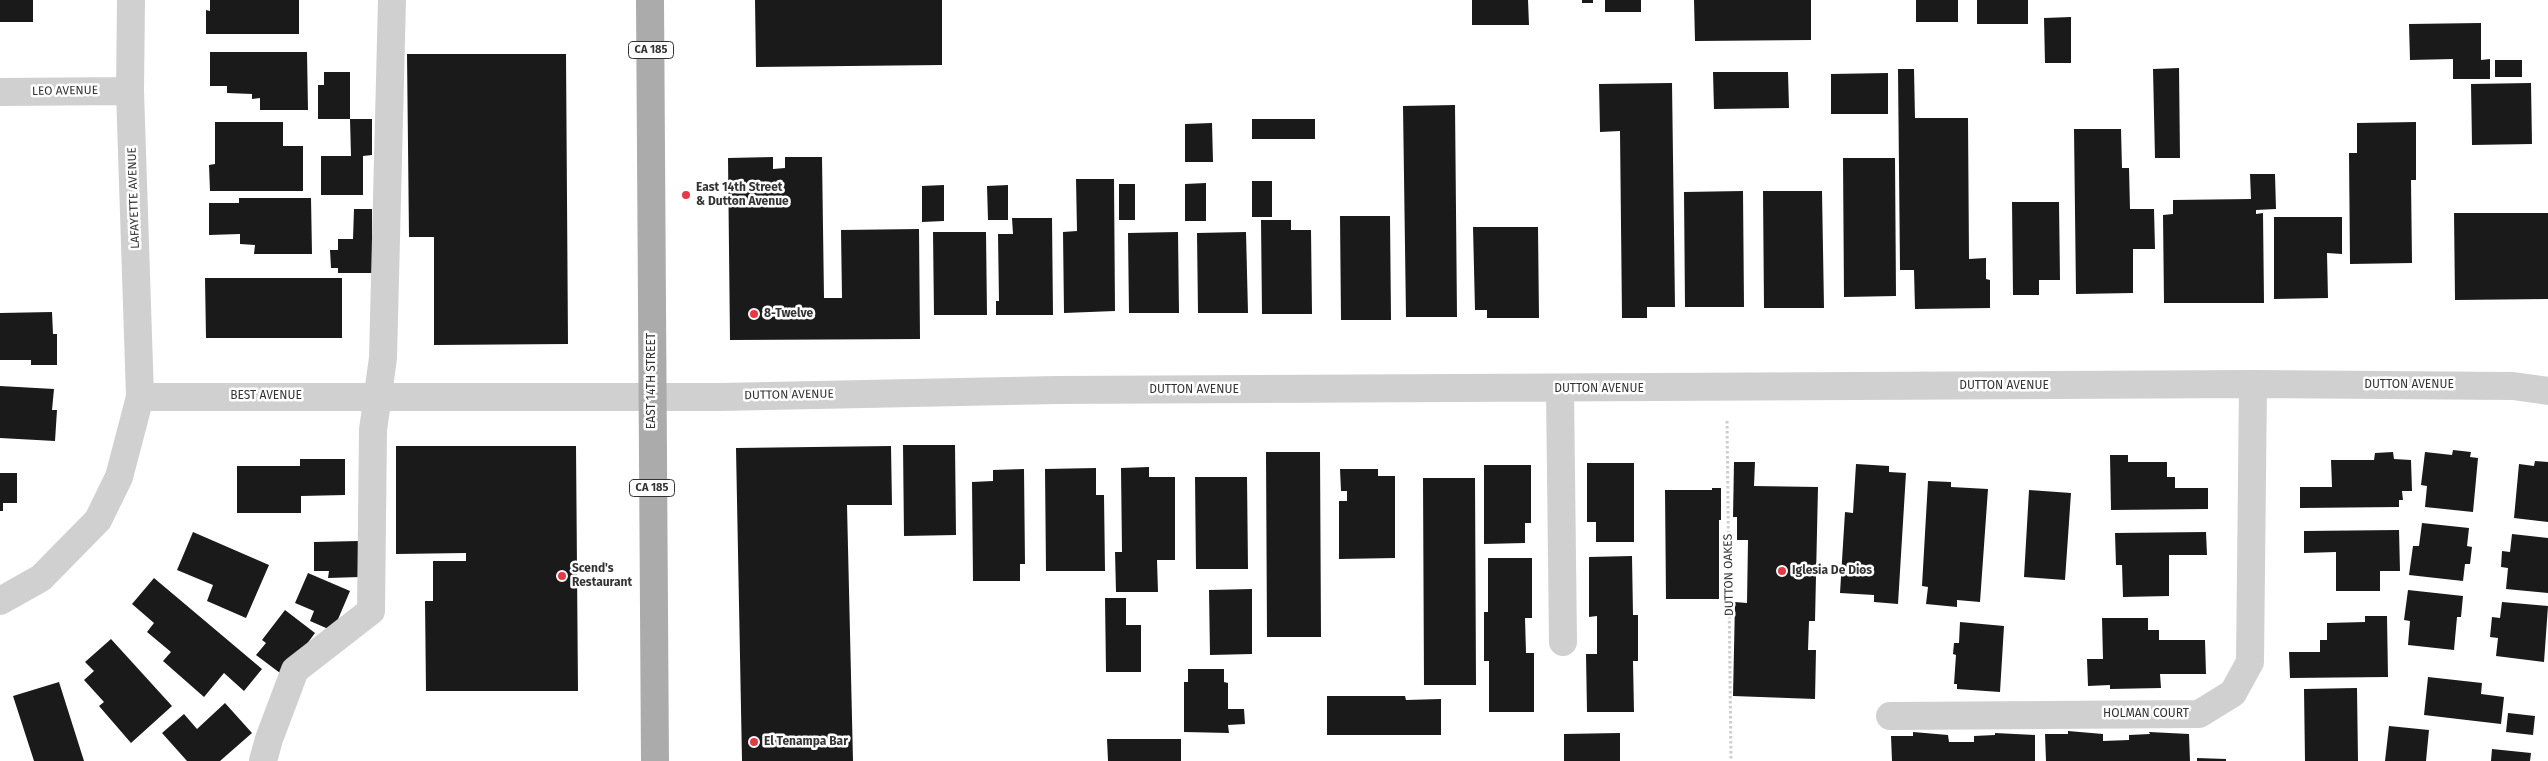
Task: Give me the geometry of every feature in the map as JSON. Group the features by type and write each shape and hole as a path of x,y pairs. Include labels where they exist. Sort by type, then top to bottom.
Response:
{"main road":[{"name":"EAST 14TH STREET","path":"650,0 653,210 650,395 655,761"}],"street":[{"name":"LAFAYETTE AVENUE","path":"131,0 130,91 140,397"},
{"path":"263,761 268,739 296,670 371,611 373,430 383,358 392,0"},
{"name":"LEO AVENUE","path":"0,92 130,91"},
{"name":"DUTTON AVENUE","path":"650,395 720,396 1057,390 1560,390 2253,384 2513,386 2548,391"},
{"name":"HOLMAN COURT","path":"1890,716 2198,714 2232,693 2250,662 2253,384"},
{"path":"1560,390 1564,642"},
{"name":"BEST AVENUE","path":"140,397 650,395"},
{"path":"0,601 41,578 98,520 119,477 140,397"}],"path":[{"name":"DUTTON OAKES","path":"1726,388 1731,761"}],"building":[{"path":"0,0 33,0 33,22 0,22"},
{"path":"210,0 299,0 299,34 206,34 206,10 210,11"},
{"path":"755,0 942,0 942,65 756,67"},
{"path":"1472,0 1528,0 1529,25 1472,25"},
{"path":"1582,0 1593,0 1593,3 1582,3"},
{"path":"1605,0 1641,0 1641,12 1605,12"},
{"path":"1694,0 1811,0 1811,40 1695,41"},
{"path":"1916,0 1958,0 1958,22 1916,22"},
{"path":"1977,0 2028,0 2028,24 1977,24"},
{"path":"2071,17 2071,63 2045,63 2044,18"},
{"path":"2481,23 2481,60 2490,59 2490,79 2453,79 2453,59 2410,60 2409,24"},
{"path":"210,52 307,52 308,110 260,110 260,98 252,99 252,94 227,93 227,86 210,86"},
{"path":"407,54 566,54 568,344 434,345 434,237 409,237"},
{"path":"2495,60 2522,60 2522,77 2495,77"},
{"path":"2179,68 2180,158 2155,158 2153,69"},
{"path":"1898,69 1914,69 1915,118 1968,118 1969,259 1986,258 1986,279 1990,280 1990,308 1915,309 1914,270 1900,270"},
{"path":"324,72 350,72 350,119 318,119 318,85 324,85"},
{"path":"1713,72 1788,72 1789,108 1714,109"},
{"path":"1888,73 1888,114 1831,114 1831,74"},
{"path":"1672,83 1675,307 1647,307 1647,318 1622,318 1620,131 1600,132 1599,84"},
{"path":"2531,83 2532,144 2472,145 2471,84"},
{"path":"1455,105 1457,317 1406,317 1403,106"},
{"path":"350,119 372,119 372,155 363,156 363,195 321,195 321,156 351,156"},
{"path":"1252,119 1315,119 1315,139 1252,139"},
{"path":"215,122 283,122 283,146 303,146 303,191 210,191 209,165 215,164"},
{"path":"2416,122 2416,180 2411,180 2412,263 2350,264 2349,153 2357,153 2357,123"},
{"path":"1212,123 1213,162 1185,162 1185,124"},
{"path":"2074,129 2121,129 2122,168 2129,168 2130,209 2154,209 2155,249 2133,249 2133,293 2076,294"},
{"path":"773,157 773,169 785,168 785,157 822,157 824,298 842,298 841,230 919,229 920,339 730,340 728,158"},
{"path":"1843,158 1895,158 1896,296 1844,297"},
{"path":"2250,174 2275,174 2276,209 2256,210 2256,214 2263,213 2264,303 2164,303 2163,215 2173,214 2173,200 2251,199"},
{"path":"1076,179 1114,179 1115,311 1064,313 1063,232 1077,231"},
{"path":"1252,181 1272,181 1272,217 1252,217"},
{"path":"1206,183 1206,221 1185,221 1185,184"},
{"path":"1119,184 1135,184 1135,220 1119,220"},
{"path":"944,185 944,221 922,222 922,186"},
{"path":"1008,185 1008,220 988,220 987,186"},
{"path":"1743,191 1744,307 1685,307 1684,192"},
{"path":"1763,191 1822,191 1824,308 1764,308"},
{"path":"239,198 311,198 312,254 254,254 255,245 240,244 240,234 209,235 209,203 239,203"},
{"path":"2012,202 2059,202 2060,280 2039,280 2039,295 2013,295"},
{"path":"354,209 372,209 372,273 338,273 338,268 331,268 330,250 338,250 338,239 353,239"},
{"path":"2454,213 2548,213 2548,299 2455,300"},
{"path":"1340,216 1390,216 1391,320 1341,320"},
{"path":"2274,217 2342,217 2342,254 2327,253 2328,298 2274,299"},
{"path":"1012,218 1052,218 1053,315 996,315 996,301 999,301 998,234 1013,234"},
{"path":"1261,220 1291,220 1291,230 1311,230 1312,314 1262,314"},
{"path":"1473,227 1538,227 1539,318 1487,318 1487,310 1475,310"},
{"path":"933,232 986,232 987,315 934,315"},
{"path":"1178,232 1179,313 1129,313 1128,233"},
{"path":"1246,232 1248,313 1198,313 1197,233"},
{"path":"205,278 342,278 342,338 206,338"},
{"path":"52,312 53,334 57,334 57,365 31,365 31,360 0,360 0,313"},
{"path":"0,386 54,389 52,410 57,410 55,441 0,438"},
{"path":"903,445 955,445 956,535 904,536"},
{"path":"396,446 576,446 578,691 426,691 425,601 433,601 433,561 466,561 466,553 396,554"},
{"path":"891,446 892,505 847,505 853,761 742,761 736,448"},
{"path":"2453,450 2471,452 2470,457 2478,458 2473,512 2425,507 2427,486 2421,485 2425,452 2452,455"},
{"path":"1266,452 1320,452 1321,637 1267,637"},
{"path":"2393,452 2394,459 2411,460 2412,491 2402,491 2403,500 2399,500 2399,507 2300,508 2300,487 2332,487 2331,460 2374,460 2375,453"},
{"path":"2110,455 2128,455 2128,462 2167,462 2167,477 2175,477 2175,488 2208,488 2208,509 2111,510"},
{"path":"300,459 345,459 345,495 301,496 301,513 237,513 237,466 300,466"},
{"path":"2535,461 2548,462 2548,522 2514,518 2519,464 2534,466"},
{"name":"Iglesia De Dios","path":"1734,462 1755,462 1754,486 1818,487 1815,621 1809,621 1808,650 1816,650 1815,699 1733,696 1735,602 1747,603 1748,540 1737,540 1737,517 1733,517"},
{"path":"1587,463 1634,463 1634,542 1596,542 1596,522 1587,522"},
{"path":"1856,464 1889,466 1889,472 1906,473 1898,604 1874,602 1874,595 1840,593 1845,512 1853,513"},
{"path":"1484,465 1531,465 1531,523 1525,523 1525,543 1484,544"},
{"path":"1149,467 1149,477 1175,477 1175,560 1157,560 1158,592 1116,592 1115,552 1122,552 1121,468"},
{"path":"1096,468 1096,495 1104,495 1105,571 1046,571 1045,469"},
{"path":"1024,469 1025,564 1020,564 1020,581 973,581 972,482 993,481 993,470"},
{"path":"1340,469 1378,469 1378,476 1395,476 1395,558 1339,559 1339,501 1347,501 1347,491 1341,491"},
{"path":"0,473 17,473 17,503 3,503 3,511 0,511"},
{"path":"1195,477 1247,477 1248,569 1196,569"},
{"path":"1423,478 1475,478 1476,685 1424,685"},
{"path":"1928,481 1951,482 1951,487 1988,489 1980,602 1957,600 1957,607 1926,604 1928,587 1922,586"},
{"path":"1712,488 1721,488 1719,599 1666,599 1665,490 1712,490"},
{"path":"2029,490 2071,493 2065,580 2024,577"},
{"path":"2422,523 2469,528 2467,546 2472,547 2470,564 2465,564 2463,581 2409,575 2413,546 2419,546"},
{"path":"2399,530 2400,571 2380,571 2380,591 2336,591 2336,552 2304,553 2304,531"},
{"path":"193,532 269,565 246,618 207,601 213,585 177,570"},
{"path":"2206,532 2207,555 2169,555 2169,596 2123,597 2122,565 2116,565 2115,533"},
{"path":"2512,534 2548,538 2548,593 2506,589 2508,568 2501,567 2502,551 2510,552"},
{"path":"359,541 360,577 328,578 329,571 314,571 314,542"},
{"path":"1632,556 1633,615 1638,615 1638,661 1633,661 1634,712 1587,712 1586,654 1597,654 1597,616 1589,617 1589,557"},
{"path":"1488,558 1532,558 1532,618 1525,618 1526,653 1534,653 1534,712 1489,712 1489,661 1484,661 1484,612 1488,612"},
{"path":"308,573 350,591 333,631 310,621 314,611 295,603"},
{"path":"154,578 262,669 244,691 224,673 204,697 163,661 171,652 147,632 154,623 132,604"},
{"path":"1252,589 1252,654 1210,655 1209,590"},
{"path":"2408,590 2463,596 2461,617 2457,617 2454,650 2408,645 2410,621 2404,620"},
{"path":"1105,598 1126,598 1126,625 1141,625 1141,672 1106,672"},
{"path":"2502,602 2548,606 2544,662 2496,656 2498,638 2490,637 2492,617 2500,618"},
{"path":"285,610 315,633 292,664 280,673 256,655 266,643 262,640"},
{"path":"2365,616 2387,616 2388,677 2290,678 2289,652 2320,652 2320,640 2327,640 2327,623 2365,622"},
{"path":"2102,618 2148,618 2148,630 2159,630 2159,640 2205,640 2206,674 2160,674 2161,688 2110,689 2110,685 2088,686 2087,659 2103,659"},
{"path":"1960,622 2004,626 2000,692 1957,689 1957,684 1954,684 1956,655 1953,654 1954,643 1959,643"},
{"path":"111,639 172,706 131,743 99,706 104,702 84,680 94,671 85,662"},
{"path":"1188,669 1224,669 1224,682 1228,683 1228,709 1244,709 1245,724 1228,725 1229,733 1184,732 1184,682 1188,682"},
{"path":"2428,677 2482,683 2481,694 2504,697 2501,724 2424,715"},
{"path":"59,682 84,761 34,761 13,696"},
{"path":"2357,688 2358,761 2305,761 2304,689"},
{"path":"1327,696 1405,696 1406,700 1441,699 1441,735 1327,735"},
{"path":"225,703 252,733 220,761 187,761 162,733 184,714 197,729"},
{"path":"2508,713 2535,716 2533,735 2506,732"},
{"path":"2389,726 2429,730 2426,761 2385,761"},
{"path":"2068,731 2103,734 2103,741 2129,740 2129,735 2150,734 2149,732 2189,734 2190,761 2046,761 2045,734 2068,734"},
{"path":"1913,732 1948,735 1949,742 1974,742 1974,736 1995,735 1995,733 2035,735 2035,761 1892,761 1891,736 1913,736"},
{"path":"1620,733 1620,761 1564,761 1564,734"},
{"path":"1107,739 1181,739 1181,761 1108,761"},
{"path":"2492,749 2531,753 2530,761 2491,761"},
{"path":"2197,758 2226,759 2226,761 2197,761"}],"place":[{"name":"East 14th Street & Dutton Avenue","path":"686,195"},
{"name":"8-Twelve","path":"754,314"},
{"name":"Iglesia De Dios","path":"1782,571"},
{"name":"Scend's Restaurant","path":"562,576"},
{"name":"El Tenampa Bar","path":"754,742"}]}
